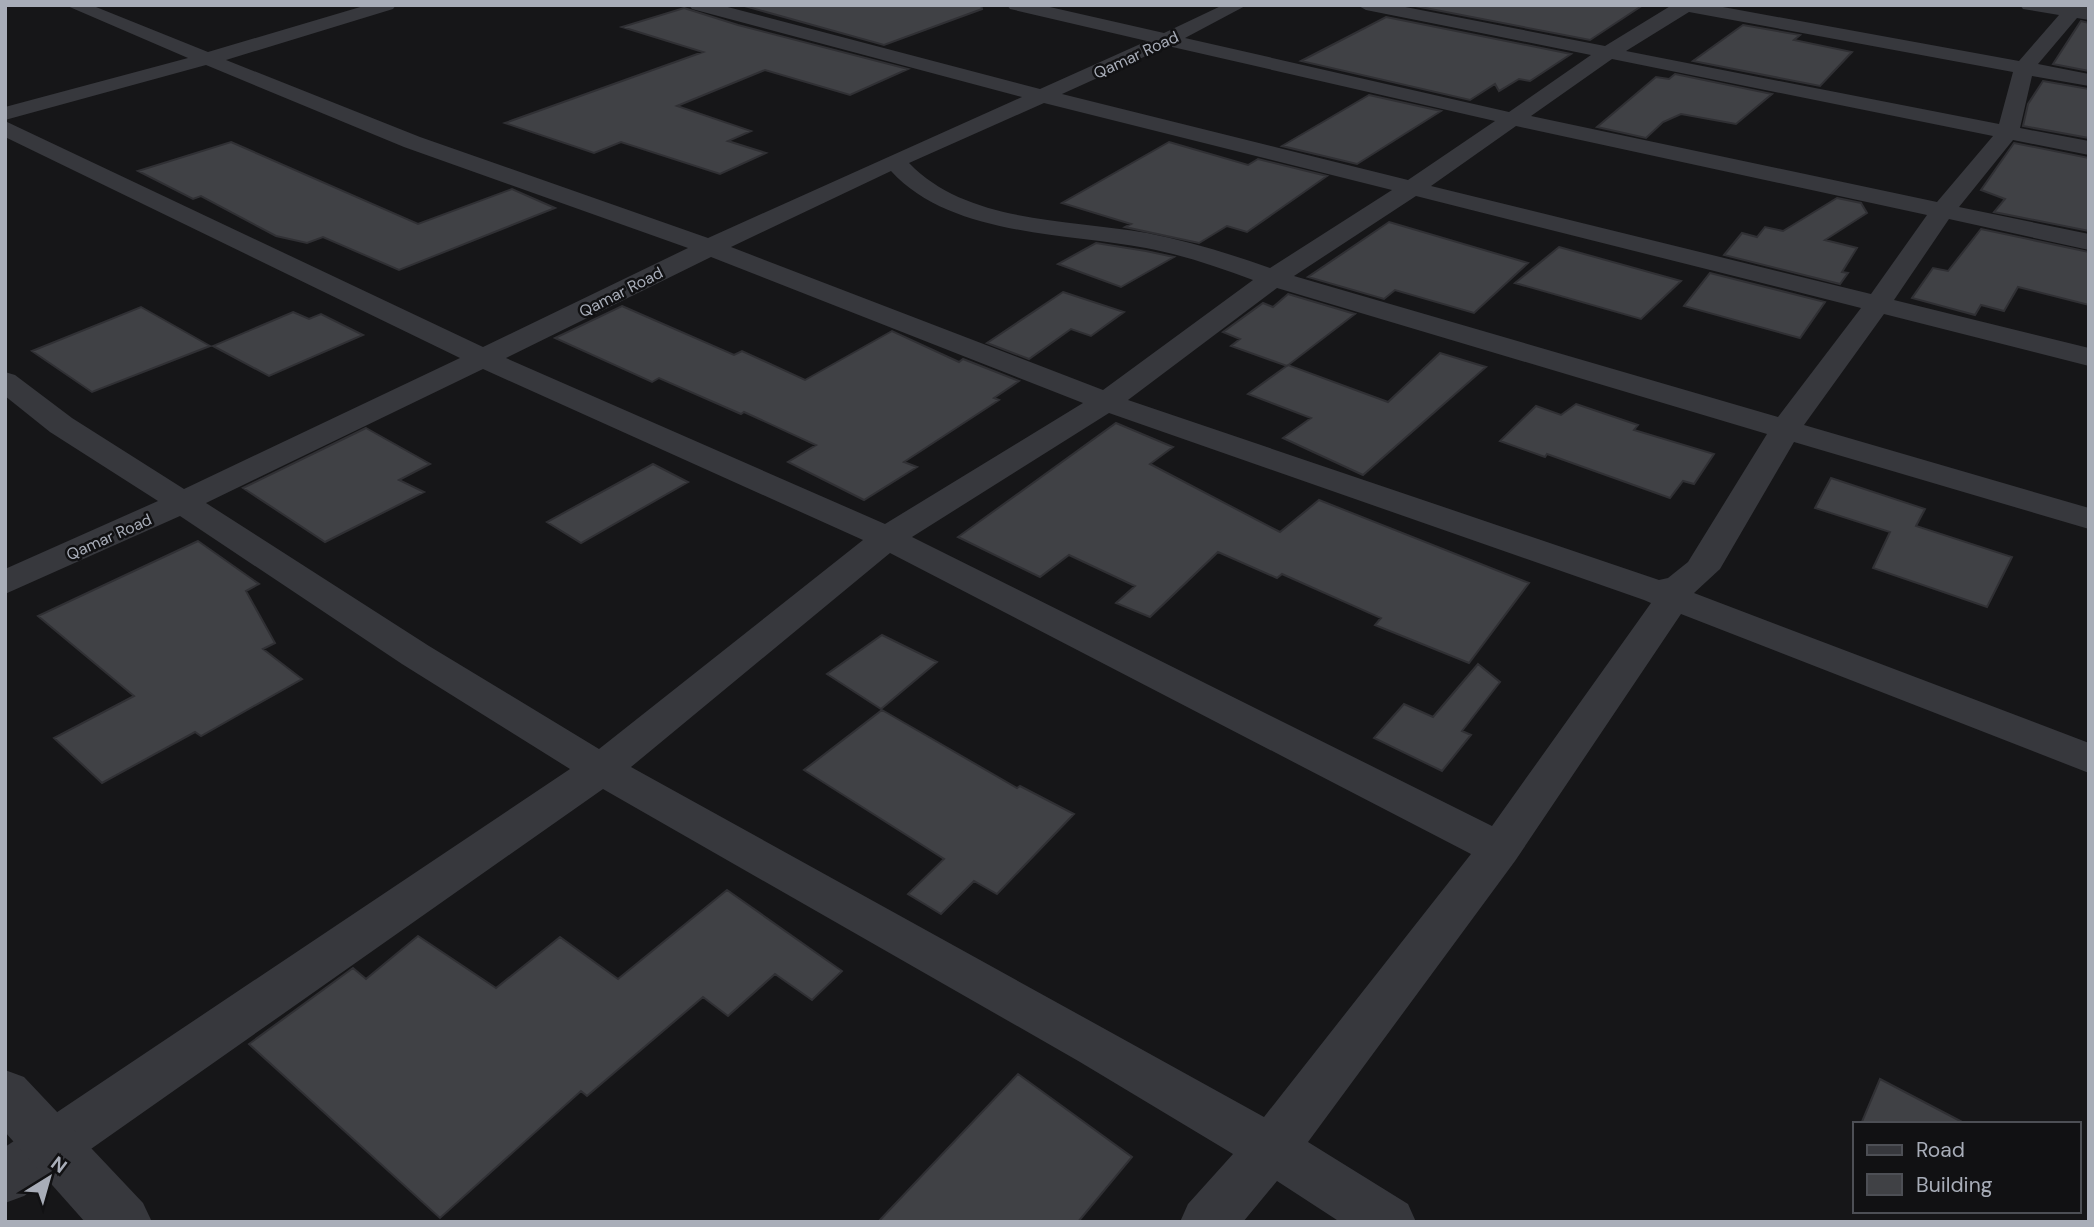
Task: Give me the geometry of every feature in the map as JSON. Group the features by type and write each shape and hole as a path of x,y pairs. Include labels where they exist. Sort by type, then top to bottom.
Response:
{"street":[{"path":"75,5 412,142 709,247 1106,402 1666,595 2089,759"},
{"path":"5,114 206,59 387,5"},
{"path":"698,5 1043,96 2089,357"},
{"path":"1016,5 1513,119 2089,242"},
{"name":"Qamar Road","path":"5,583 184,503 709,247 1238,5"},
{"path":"1366,5 1605,55 2089,148"},
{"path":"2029,5 2081,11"},
{"path":"5,1178 601,769 887,538 1106,402 1273,278 1414,187 1605,55 1685,6 2089,80"},
{"path":"1209,1222 1274,1147 1499,849 1645,636 1666,595 1702,569 1786,428 1944,210 2008,132 2024,68 2081,11"},
{"path":"5,128 484,359 887,538 1499,849"},
{"path":"894,161 920,186 967,207 1019,221 1149,241 1213,256 1273,278 2089,519"},
{"path":"5,380 61,425 105,450 601,769 1274,1147 1388,1222"},
{"path":"5,1094 123,1222"}],"building":[{"path":"741,5 981,5 982,9 884,45"},
{"path":"1410,5 1643,5 1590,40"},
{"path":"684,8 738,25 908,69 850,95 765,70 677,106 751,131 728,141 766,153 720,174 621,142 594,153 505,123 703,52 622,27"},
{"path":"1386,17 1571,54 1530,81 1519,79 1499,91 1495,84 1470,100 1301,61"},
{"path":"2081,21 2089,23 2089,71 2053,64"},
{"path":"1743,25 1800,35 1794,40 1852,52 1820,86 1693,61"},
{"path":"1675,74 1772,94 1736,124 1681,114 1663,122 1646,138 1597,127 1656,77 1669,79"},
{"path":"2043,81 2089,89 2089,138 2023,126 2028,104"},
{"path":"1369,95 1441,111 1357,164 1282,146"},
{"path":"231,142 418,224 512,189 555,208 399,270 323,237 307,243 276,236 201,196 193,199 138,171"},
{"path":"1169,142 1248,165 1258,159 1327,176 1247,232 1227,226 1199,243 1125,227 1131,224 1062,203"},
{"path":"2014,143 2089,158 2089,231 1994,212 2005,199 1981,190"},
{"path":"1837,198 1861,203 1867,213 1825,240 1857,248 1842,272 1848,273 1840,284 1724,255 1742,233 1757,237 1765,227 1783,231"},
{"path":"1389,222 1528,263 1474,313 1395,290 1384,299 1308,277"},
{"path":"1981,229 2089,252 2089,305 2018,287 2004,311 1981,305 1975,315 1912,298 1933,268 1948,271"},
{"path":"1096,243 1174,257 1121,287 1058,264"},
{"path":"1559,247 1681,281 1641,319 1515,283"},
{"path":"1710,273 1825,302 1800,338 1684,306"},
{"path":"1063,292 1124,312 1091,336 1071,329 1029,359 987,343"},
{"path":"1288,294 1355,314 1287,366 1231,346 1240,339 1223,332 1263,303 1273,307"},
{"path":"622,306 734,355 742,351 805,380 892,331 959,362 963,359 1019,381 994,398 999,400 904,462 917,467 864,500 788,462 816,445 659,378 652,382 555,338"},
{"path":"141,307 210,346 92,392 32,351"},
{"path":"293,312 309,319 321,314 363,335 269,376 213,346"},
{"path":"1440,353 1486,367 1363,475 1283,438 1311,418 1248,394 1288,365 1388,402"},
{"path":"1576,404 1638,425 1634,430 1714,454 1694,484 1683,481 1670,498 1547,454 1545,457 1500,441 1536,406 1561,415"},
{"path":"1116,423 1173,447 1150,464 1280,532 1319,500 1529,583 1469,663 1375,625 1381,618 1282,574 1277,578 1218,552 1150,617 1116,603 1135,586 1069,555 1040,577 958,537"},
{"path":"366,428 430,464 399,480 424,492 325,542 243,488"},
{"path":"653,464 688,482 581,543 547,522"},
{"path":"1831,478 1925,509 1916,526 2012,557 1987,607 1873,568 1890,532 1815,508"},
{"path":"198,541 259,584 246,591 275,643 263,649 302,679 201,736 195,732 102,783 54,738 134,696 38,616"},
{"path":"882,635 937,662 881,709 827,674"},
{"path":"1478,664 1500,682 1462,731 1471,735 1442,771 1374,738 1404,704 1433,717"},
{"path":"882,710 1017,788 1020,786 1074,814 997,894 974,881 941,914 908,894 944,859 804,770"},
{"path":"727,890 842,971 812,1000 775,974 728,1016 703,997 587,1096 581,1091 440,1218 249,1044 353,968 366,979 418,936 496,988 560,937 618,979"},
{"path":"1018,1074 1132,1157 1078,1222 878,1222"},
{"path":"1880,1079 1962,1122 1862,1122"}]}
